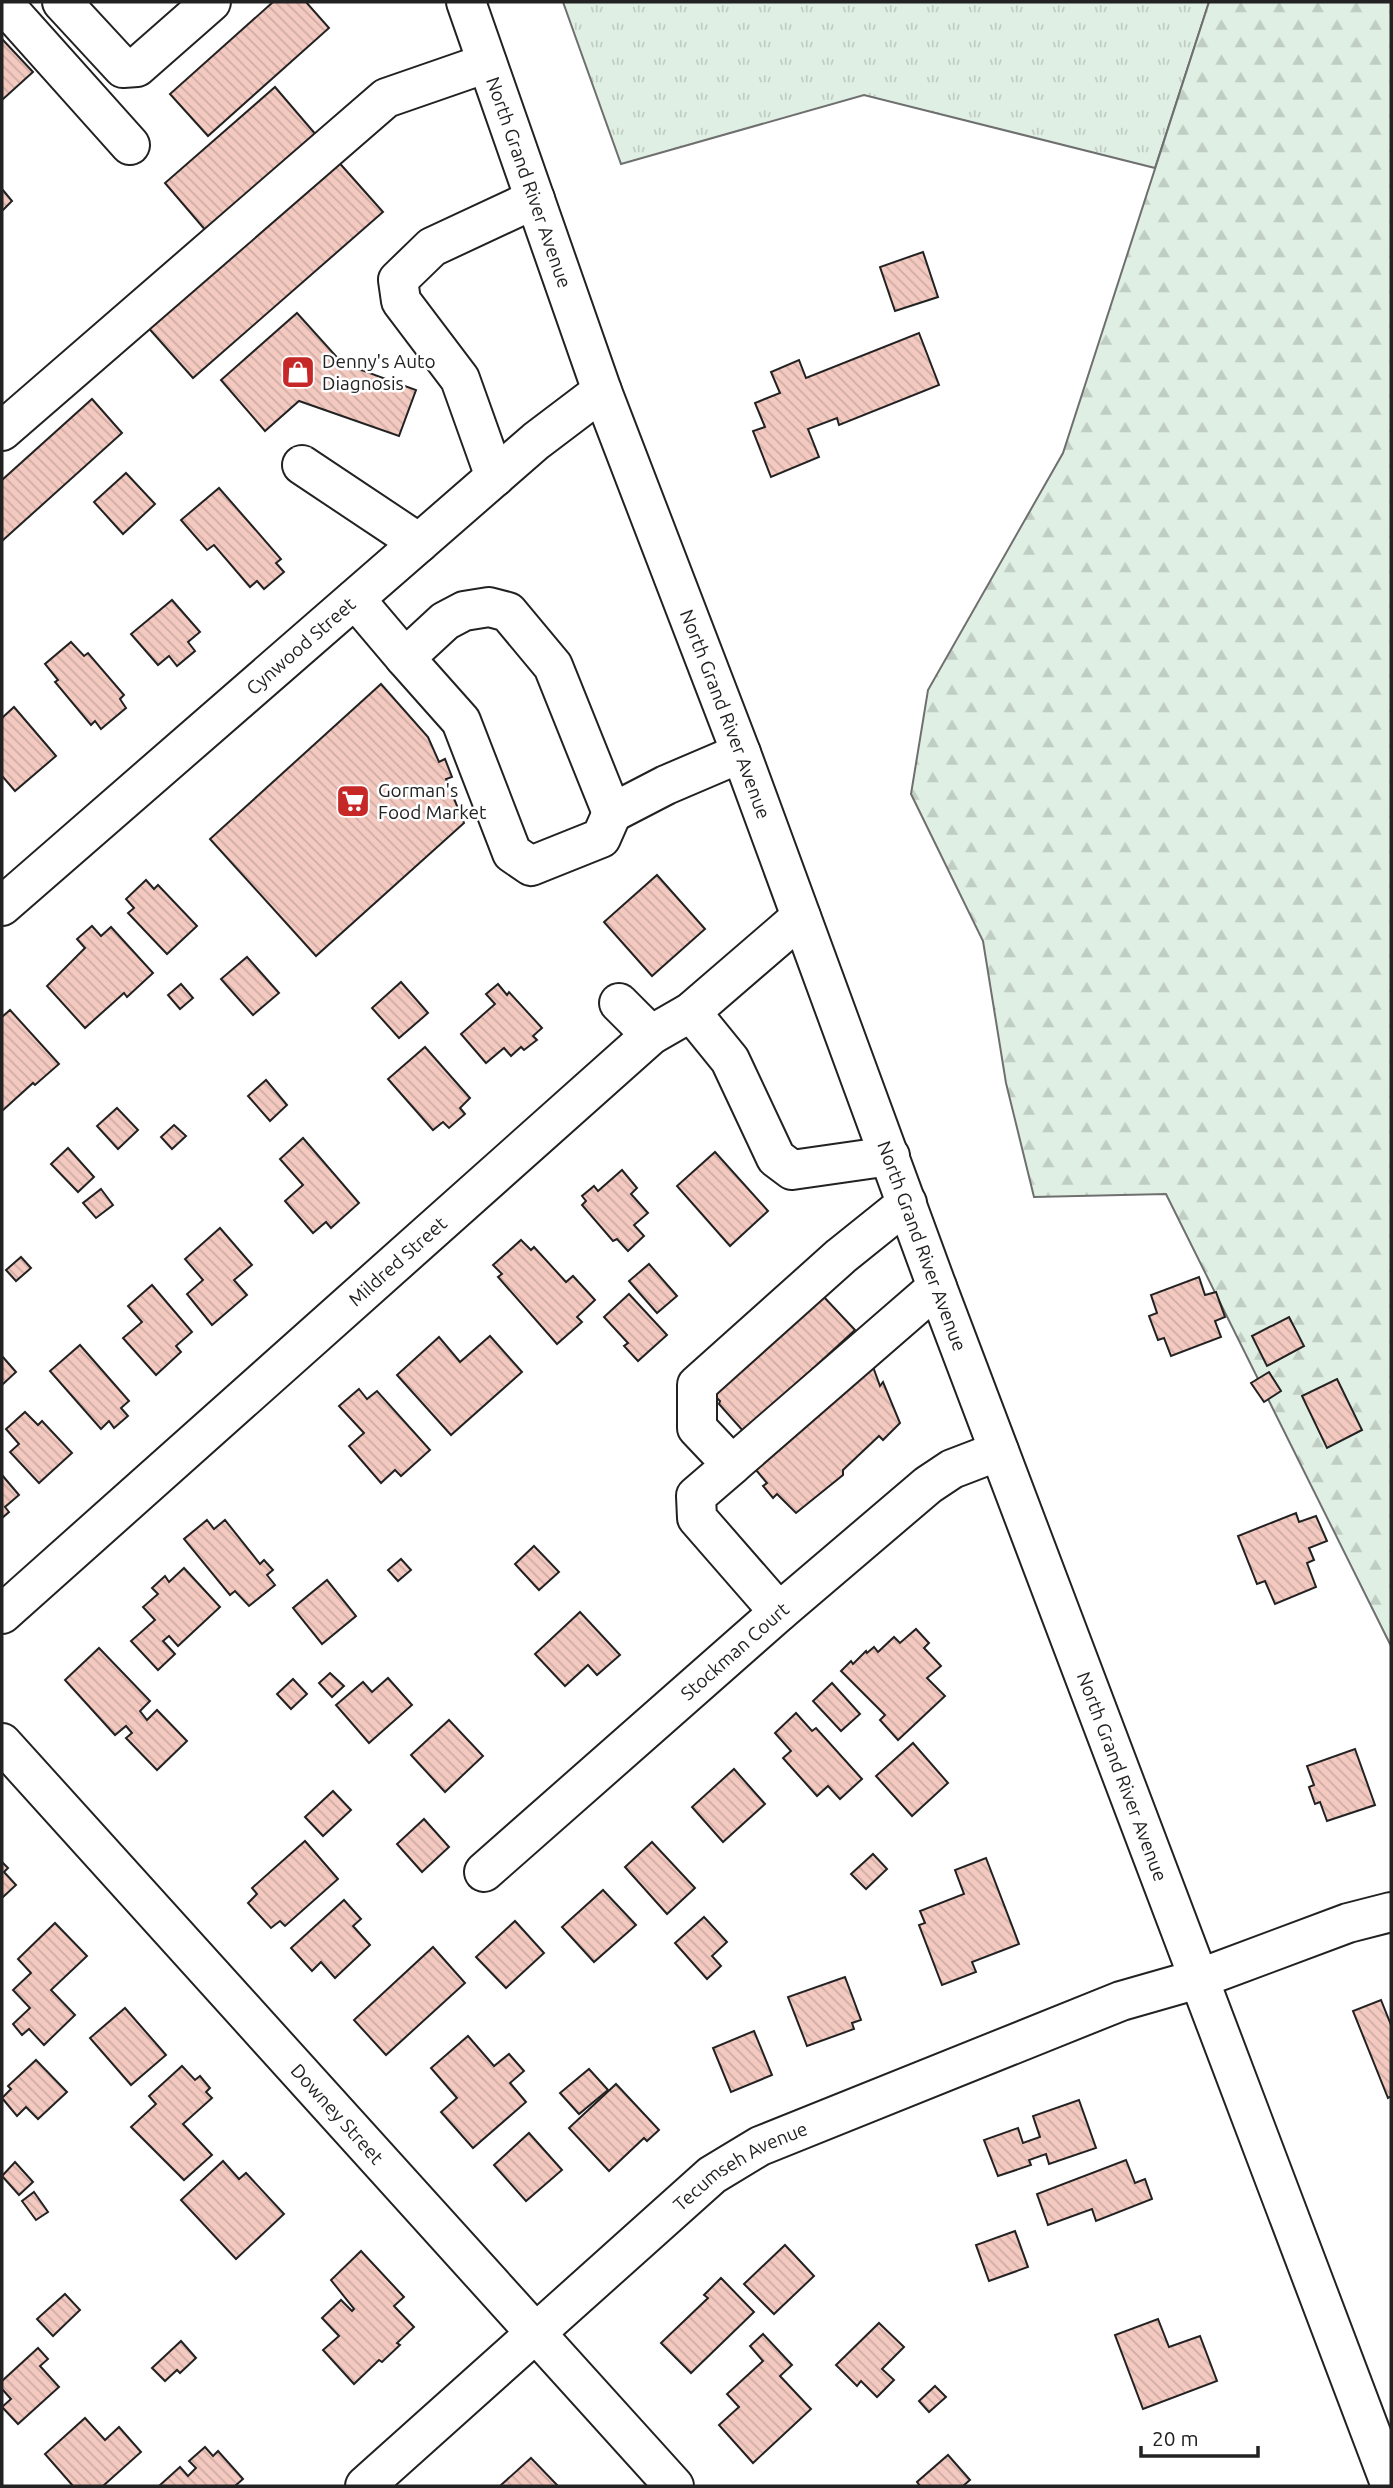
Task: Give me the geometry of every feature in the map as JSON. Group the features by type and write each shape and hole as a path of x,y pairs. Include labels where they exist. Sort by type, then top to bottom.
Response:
{"street":[{"path":"2,2 130,145"},
{"path":"62,2 123,68 136,67 211,2"},
{"name":"North Grand River Avenue","path":"466,2 602,391 741,753 937,1287 1391,2486"},
{"path":"2,431 386,97 487,63"},
{"path":"495,477 460,379 401,301 398,280 432,247 535,199"},
{"name":"Cynwood Street","path":"2,906 536,441 602,391"},
{"path":"302,465 419,543"},
{"path":"355,598 461,721 512,853 531,866 601,838 612,813 666,785 741,753"},
{"path":"405,658 444,621 464,611 489,607 508,612 553,666 612,813"},
{"name":"Mildred Street","path":"2,1614 651,1035 691,1012 801,917"},
{"path":"619,1003 651,1035"},
{"path":"691,1012 730,1060 775,1158 792,1170 890,1156"},
{"path":"732,1465 697,1428 697,1385 841,1256 907,1203"},
{"path":"779,1612 697,1518 696,1496 937,1287"},
{"name":"Stockman Court","path":"484,1872 779,1612 928,1485 952,1469 999,1451"},
{"name":"Downey Street","path":"2,1742 674,2486"},
{"name":"Tecumseh Avenue","path":"365,2486 712,2175 760,2146 1121,2001 1198,1979 1348,1923 1391,1912"}],"green space":[{"path":"563,2 1209,2 1155,168 864,95 621,164"},
{"path":"1209,2 1391,2 1391,1646 1166,1194 1034,1197 1006,1083 983,941 911,794 928,690 1063,453"}],"building":[{"path":"273,2 306,2 329,28 208,136 170,94"},
{"path":"2,39 33,72 2,100"},
{"path":"275,87 317,136 207,232 165,183"},
{"path":"335,158 383,212 193,378 145,324"},
{"path":"2,189 12,201 2,211"},
{"path":"923,252 938,297 895,311 880,267"},
{"name":"Denny's Auto Diagnosis","path":"297,313 342,363 416,390 399,436 299,401 265,431 221,380"},
{"path":"919,333 939,385 839,425 837,418 808,429 819,457 771,477 753,431 765,427 755,403 780,393 771,372 799,360 806,378"},
{"path":"92,399 122,433 2,541 2,480"},
{"path":"126,473 155,504 123,534 94,502"},
{"path":"219,488 281,559 276,563 284,572 264,589 257,581 250,587 214,545 207,550 181,520"},
{"path":"172,600 200,632 188,642 195,651 177,666 169,656 158,665 131,634"},
{"path":"71,642 84,656 88,653 124,695 120,699 126,708 101,729 95,721 91,725 55,682 58,680 45,664"},
{"name":"Gorman's Food Market","path":"381,684 428,737 439,762 445,759 452,777 446,779 464,823 316,956 210,839"},
{"path":"14,707 56,756 15,791 2,776 2,718"},
{"path":"657,875 705,929 652,976 604,922"},
{"path":"146,880 154,889 158,885 197,926 167,954 128,913 134,908 126,899"},
{"path":"92,926 101,936 111,927 153,973 127,997 124,993 85,1028 47,986 85,948 77,939"},
{"path":"247,957 279,993 253,1015 221,979"},
{"path":"401,982 428,1013 399,1038 372,1008"},
{"path":"181,984 193,998 180,1009 168,995"},
{"path":"498,984 507,995 509,992 542,1028 533,1036 537,1040 524,1050 521,1047 511,1056 504,1048 486,1063 461,1034 495,1004 486,994"},
{"path":"10,1010 59,1064 2,1111 2,1017"},
{"path":"425,1047 470,1098 460,1108 465,1114 449,1128 443,1122 433,1130 388,1079"},
{"path":"266,1080 287,1105 270,1121 248,1096"},
{"path":"117,1108 138,1130 118,1149 97,1126"},
{"path":"174,1125 186,1136 172,1149 161,1137"},
{"path":"303,1138 359,1203 331,1228 326,1222 313,1233 285,1201 303,1185 280,1159"},
{"path":"68,1148 94,1177 78,1192 51,1164"},
{"path":"715,1152 768,1211 730,1246 677,1186"},
{"path":"622,1170 637,1188 631,1194 648,1213 634,1225 644,1236 628,1251 617,1239 613,1241 582,1205 586,1201 582,1196 594,1186 598,1191"},
{"path":"101,1189 113,1205 96,1218 83,1203"},
{"path":"220,1228 252,1265 234,1280 247,1295 212,1325 187,1294 203,1280 185,1259"},
{"path":"521,1240 531,1250 534,1247 566,1282 573,1276 595,1300 577,1317 582,1322 557,1344 498,1277 502,1274 493,1265"},
{"path":"21,1257 31,1268 16,1281 6,1270"},
{"path":"649,1264 677,1296 657,1313 629,1281"},
{"path":"1199,1277 1205,1295 1216,1292 1225,1317 1215,1321 1221,1337 1171,1356 1164,1338 1158,1340 1149,1316 1157,1313 1151,1295"},
{"path":"152,1285 192,1332 176,1346 181,1352 156,1375 123,1338 142,1322 128,1306"},
{"path":"629,1294 667,1335 638,1361 624,1346 628,1343 604,1317"},
{"path":"823,1296 855,1330 744,1432 711,1392 743,1363 746,1367"},
{"path":"1289,1317 1304,1346 1267,1366 1252,1336"},
{"path":"490,1336 522,1372 451,1435 397,1375 439,1337 460,1362"},
{"path":"80,1345 129,1401 121,1408 128,1416 114,1428 109,1421 101,1429 50,1371"},
{"path":"2,1356 16,1372 2,1385"},
{"path":"872,1364 880,1386 883,1382 900,1423 883,1440 879,1436 843,1470 843,1475 796,1513 777,1494 773,1498 763,1486 767,1483 756,1470"},
{"path":"1269,1372 1281,1391 1264,1402 1251,1383"},
{"path":"1337,1379 1362,1430 1327,1448 1302,1396"},
{"path":"359,1389 367,1399 377,1391 430,1450 401,1476 395,1470 381,1483 349,1446 364,1433 339,1406"},
{"path":"25,1412 38,1425 42,1421 72,1453 39,1483 10,1452 19,1444 6,1429"},
{"path":"2,1475 19,1495 5,1507 9,1512 2,1518"},
{"path":"1296,1513 1299,1522 1316,1516 1327,1541 1309,1548 1314,1560 1307,1563 1316,1587 1275,1604 1265,1581 1257,1584 1238,1536"},
{"path":"207,1520 214,1529 225,1520 260,1564 264,1560 273,1570 267,1575 275,1585 249,1606 235,1591 230,1595 184,1539"},
{"path":"534,1546 559,1572 539,1590 515,1564"},
{"path":"401,1559 411,1570 398,1581 388,1570"},
{"path":"184,1568 220,1607 178,1646 169,1636 163,1641 175,1654 158,1670 131,1641 155,1620 143,1607 158,1594 152,1588 165,1576 169,1582"},
{"path":"327,1580 356,1616 322,1644 293,1608"},
{"path":"580,1612 620,1655 597,1675 588,1665 565,1686 535,1654"},
{"path":"916,1629 929,1643 924,1648 941,1666 927,1678 945,1696 898,1740 880,1720 885,1715 841,1671 866,1651 867,1653 874,1647 878,1652 894,1637 900,1643"},
{"path":"99,1648 150,1701 140,1711 147,1720 157,1710 187,1741 157,1770 126,1738 132,1733 126,1726 115,1735 65,1680"},
{"path":"330,1673 344,1686 332,1697 319,1683"},
{"path":"388,1678 412,1705 369,1743 336,1705 363,1682 372,1692"},
{"path":"293,1679 307,1694 291,1709 277,1694"},
{"path":"832,1683 860,1714 841,1731 813,1701"},
{"path":"796,1713 812,1731 816,1728 862,1779 840,1799 828,1786 817,1796 783,1758 791,1751 775,1733"},
{"path":"449,1720 483,1756 445,1792 411,1755"},
{"path":"913,1743 948,1783 912,1816 876,1776"},
{"path":"1355,1749 1375,1805 1327,1821 1320,1802 1315,1804 1309,1787 1314,1785 1307,1766"},
{"path":"734,1769 765,1804 723,1842 692,1807"},
{"path":"333,1791 351,1810 323,1836 305,1817"},
{"path":"424,1819 449,1847 422,1872 397,1844"},
{"path":"305,1841 338,1879 285,1926 280,1921 271,1928 248,1903 257,1894 252,1888"},
{"path":"652,1842 695,1888 667,1914 625,1867"},
{"path":"873,1854 887,1869 866,1889 851,1874"},
{"path":"986,1858 1019,1944 972,1962 976,1972 942,1985 919,1925 925,1923 920,1911 964,1894 955,1870"},
{"path":"2,1862 8,1868 4,1872 16,1885 2,1898"},
{"path":"603,1890 636,1925 594,1962 562,1927"},
{"path":"344,1900 361,1919 353,1926 370,1945 335,1978 321,1962 312,1971 291,1948"},
{"path":"704,1917 727,1942 712,1956 721,1966 707,1979 675,1943"},
{"path":"515,1921 544,1953 506,1988 476,1957"},
{"path":"55,1923 87,1956 51,1990 75,2015 44,2045 29,2029 22,2035 13,2024 30,2008 13,1990 31,1973 18,1959"},
{"path":"433,1947 465,1983 386,2055 354,2020"},
{"path":"845,1977 861,2020 852,2023 854,2029 807,2046 788,1997"},
{"path":"1381,2000 1391,2025 1391,2096 1388,2098 1353,2011"},
{"path":"125,2008 166,2055 131,2085 90,2038"},
{"path":"754,2031 772,2075 731,2092 713,2048"},
{"path":"468,2036 494,2066 509,2054 524,2071 510,2083 526,2102 473,2148 441,2112 457,2098 431,2068"},
{"path":"36,2060 67,2092 38,2119 26,2107 17,2116 2,2098 11,2089 8,2086"},
{"path":"182,2066 195,2080 200,2076 210,2088 206,2092 212,2098 183,2124 212,2155 184,2180 131,2127 156,2104 149,2096"},
{"path":"589,2069 608,2090 579,2114 560,2093"},
{"path":"616,2084 659,2130 647,2141 644,2138 609,2171 569,2128"},
{"path":"1079,2100 1096,2148 1049,2164 1046,2154 1029,2160 1031,2165 998,2176 984,2140 1018,2128 1023,2143 1040,2137 1033,2116"},
{"path":"529,2133 562,2170 526,2201 494,2165"},
{"path":"1126,2160 1135,2183 1145,2179 1152,2199 1096,2221 1092,2209 1048,2225 1037,2194"},
{"path":"223,2161 239,2179 246,2173 284,2214 236,2259 181,2200"},
{"path":"15,2162 33,2182 19,2195 2,2176"},
{"path":"34,2192 48,2212 36,2220 22,2201"},
{"path":"1015,2231 1028,2267 989,2281 976,2245"},
{"path":"785,2245 814,2276 774,2314 744,2284"},
{"path":"361,2251 404,2297 394,2306 414,2327 397,2343 400,2345 382,2362 379,2360 354,2384 323,2350 339,2336 322,2318 341,2300 352,2311 354,2309 331,2280"},
{"path":"721,2278 754,2312 691,2373 661,2343 708,2298 704,2295"},
{"path":"65,2294 80,2310 53,2336 37,2319"},
{"path":"1158,2319 1169,2347 1200,2336 1217,2381 1143,2409 1115,2335"},
{"path":"879,2323 904,2347 882,2369 894,2380 877,2397 861,2381 857,2386 836,2365"},
{"path":"763,2334 792,2365 780,2376 811,2409 753,2463 719,2425 739,2407 727,2394 763,2361 750,2346"},
{"path":"181,2341 196,2358 180,2373 177,2370 165,2381 152,2368"},
{"path":"38,2348 48,2359 40,2366 59,2387 18,2424 2,2407 11,2399 2,2389 2,2381"},
{"path":"935,2386 946,2397 929,2412 919,2401"},
{"path":"85,2418 105,2440 119,2427 141,2452 103,2486 73,2486 45,2454"},
{"path":"205,2447 213,2456 218,2451 243,2479 235,2486 159,2486 180,2467 188,2476 196,2468 189,2461"},
{"path":"948,2455 970,2480 963,2486 920,2486 917,2482"},
{"path":"531,2458 558,2486 500,2486"}],"place":[{"name":"Denny's Auto Diagnosis","path":"298,372"},
{"name":"Gorman's Food Market","path":"353,801"}]}
